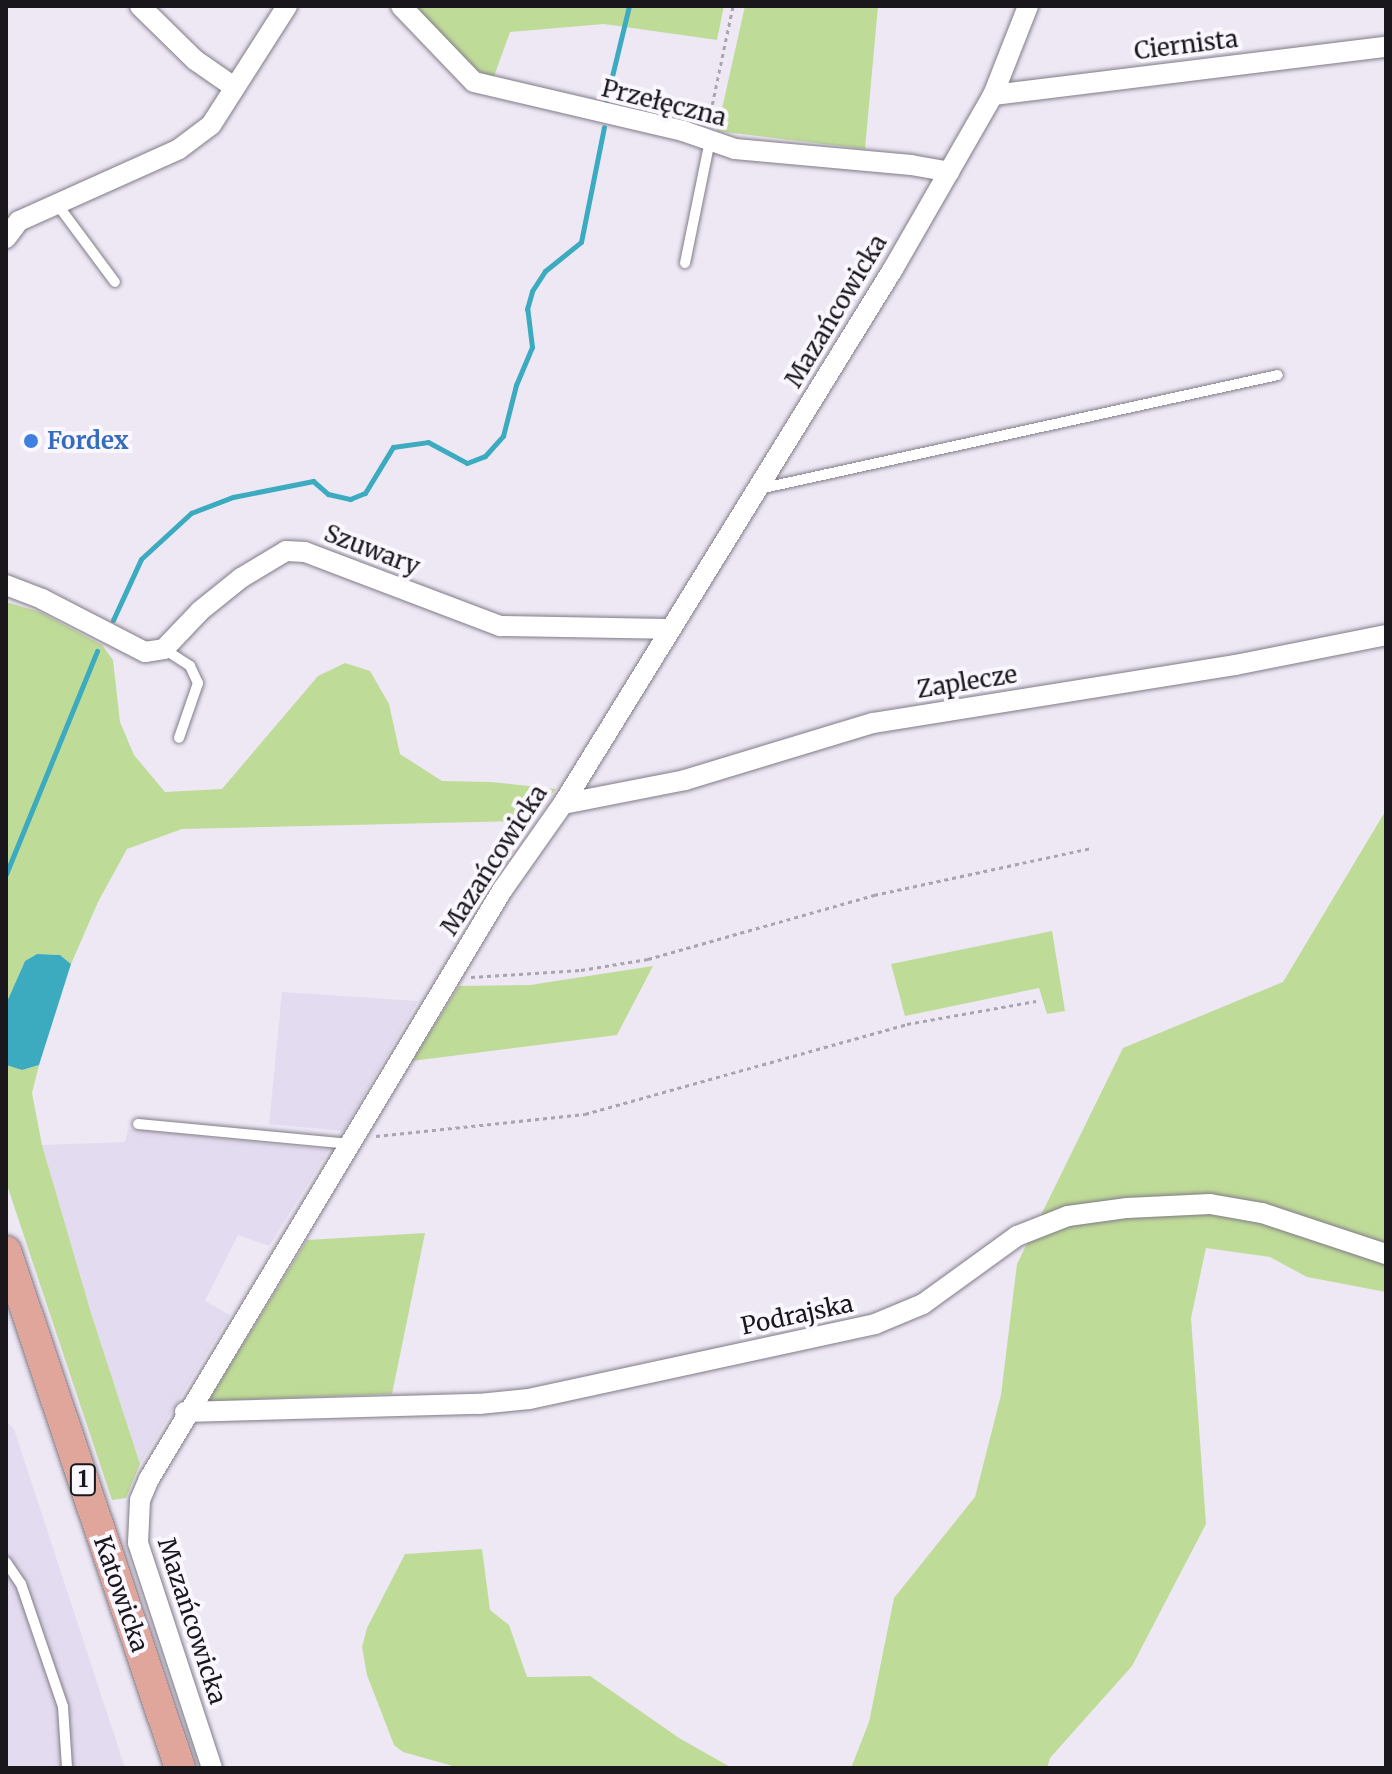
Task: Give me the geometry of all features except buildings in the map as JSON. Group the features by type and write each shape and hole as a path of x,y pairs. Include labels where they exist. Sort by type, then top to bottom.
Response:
{"main road":[{"name":"Katowicka","path":"6,1251 180,1768"},
{"name":"Katowicka","path":"157,1768 160,1709"}],"street":[{"path":"140,6 195,60 234,87"},
{"path":"6,238 19,221 179,149 211,125 287,6"},
{"name":"Przełęczna","path":"401,6 474,82 708,139 735,149 911,165 949,172"},
{"name":"Mazańcowicka","path":"212,1768 138,1543 140,1500 185,1412 503,889 563,804 949,172 993,95 1028,6"},
{"name":"Ciernista","path":"993,95 1386,47"},
{"name":"Szuwary","path":"164,649 200,611 241,578 286,551 305,552 500,626 669,629"},
{"path":"6,585 42,599 145,652 164,649"},
{"name":"Zaplecze","path":"563,804 685,780 873,723 1235,665 1386,635"},
{"name":"Podrajska","path":"185,1412 479,1404 529,1399 875,1324 923,1304 1017,1236 1068,1216 1097,1212 1210,1204 1262,1213 1386,1254"}],"lane":[{"path":"685,263 708,139"},
{"path":"57,204 115,282"},
{"path":"757,489 1278,375"},
{"path":"164,649 190,666 198,683 179,738"},
{"path":"138,1124 350,1141"},
{"path":"6,1562 21,1584 63,1707 67,1768"}],"path":[{"path":"708,139 733,6"},
{"path":"449,978 581,970 648,959 874,895 1092,848"},
{"path":"350,1141 585,1114 907,1024 1036,1001"}],"shaded area":[{"path":"282,992 418,1001 343,1131 269,1124"},
{"path":"128,1129 329,1150 269,1246 238,1235 205,1301 230,1315 140,1464 91,1313 42,1145 125,1142"},
{"path":"6,1421 14,1429 125,1768 6,1768"}],"green space":[{"path":"416,6 724,6 717,40 604,24 510,32 493,79 468,65"},
{"path":"745,6 878,6 865,149 717,131"},
{"path":"6,602 40,612 102,645 113,660 120,722 134,755 165,792 222,789 318,676 345,663 370,671 389,704 400,754 442,781 491,782 556,789 526,821 182,829 127,849 98,902 71,964 60,955 37,954 25,961 6,1004"},
{"path":"1386,810 1386,1292 1307,1277 1270,1257 1206,1248 1191,1318 1206,1524 1132,1666 1050,1758 1047,1768 851,1768 869,1722 894,1598 975,1497 1001,1395 1017,1264 1123,1048 1283,982"},
{"path":"1052,931 1065,1011 1047,1014 1039,988 905,1016 891,964"},
{"path":"653,966 617,1035 412,1061 459,986 530,985"},
{"path":"6,1065 22,1070 39,1065 32,1093 42,1145 91,1313 140,1464 126,1498 112,1500 6,1182"},
{"path":"425,1233 392,1394 208,1401 307,1240"},
{"path":"482,1549 490,1610 509,1625 527,1677 590,1676 679,1738 732,1768 460,1768 403,1752 394,1745 367,1675 362,1647 367,1628 405,1554"}],"water":[{"path":"37,954 60,955 71,964 39,1065 22,1070 6,1065 6,1004 25,961"}],"waterway":[{"path":"606,101 629,6"},
{"path":"113,620 141,559 191,513 233,497 313,481 328,494 350,499 365,493 393,447 428,442 467,463 485,456 503,436 516,385 532,347 527,309 532,291 545,271 581,242 604,127"},
{"path":"6,874 97,651"}],"place":[{"name":"Fordex","path":"31,441"}]}
